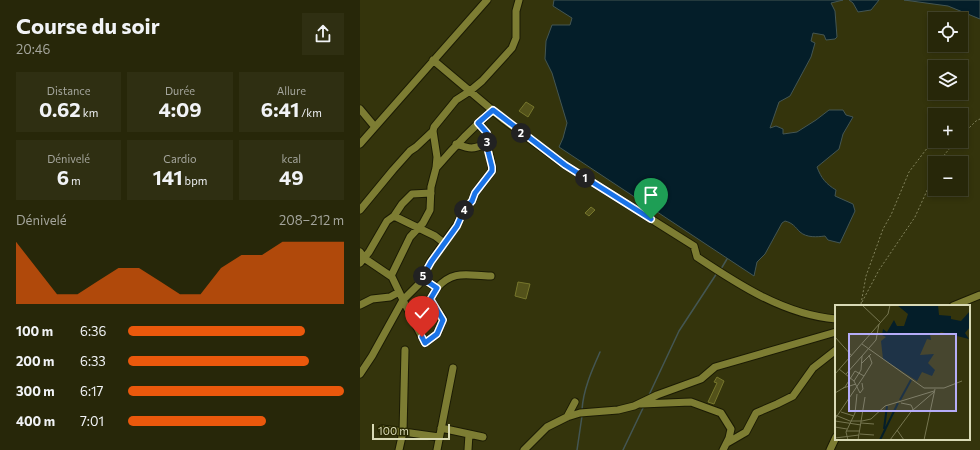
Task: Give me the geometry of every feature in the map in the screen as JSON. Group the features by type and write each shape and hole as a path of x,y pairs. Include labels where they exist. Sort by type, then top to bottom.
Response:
{"street":[{"path":"360,144 487,0"},
{"path":"360,210 397,165 410,151 433,131 440,119 456,100 482,81 512,48 516,38 516,11 519,0"},
{"path":"433,60 493,110 565,165 694,246 697,257 739,284 796,312 835,319"},
{"path":"360,109 375,127"},
{"path":"436,168 456,144 493,110"},
{"path":"360,374 372,356 403,300 416,287 431,262 457,226 464,210 472,201 475,193 492,171 486,143 488,136 478,123"},
{"path":"392,276 410,238 430,210 431,193 436,168 433,131"},
{"path":"456,144 467,148 475,148 486,143"},
{"path":"431,193 412,194 402,204 394,216 387,220 369,252 361,258 392,276 425,343 437,334 443,320 431,300 437,288 444,281 457,274 491,276"},
{"path":"394,216 444,243"},
{"path":"422,278 437,288"},
{"path":"360,305 372,299 390,297 399,292"},
{"path":"955,305 980,295"},
{"path":"524,450 547,427 580,413 624,409 701,379 715,367 835,332"},
{"path":"400,450 403,432 405,350"},
{"path":"727,443 746,432 756,413 793,396 813,368 835,351"},
{"path":"437,450 453,368"},
{"path":"639,404 687,401 718,412 723,415 731,427 731,432 723,450"},
{"path":"567,418 575,402"},
{"path":"441,428 483,437"},
{"path":"382,429 440,437"},
{"path":"468,450 469,434"},
{"path":"830,450 835,440"}],"path":[{"path":"968,129 980,119"},
{"path":"861,305 866,276 883,229 891,215 909,172 928,146"},
{"path":"944,156 950,148"},
{"path":"861,305 865,294 878,270 914,217 928,188"}],"water":[{"path":"554,0 843,0 831,3 835,11 837,37 835,39 826,40 824,35 813,33 811,41 815,43 811,57 790,96 779,102 770,128 776,126 783,129 783,134 797,132 829,110 843,110 846,115 853,117 843,134 839,149 817,167 824,180 836,190 835,196 853,204 855,211 840,243 828,240 825,236 815,237 803,234 792,224 785,221 782,223 765,254 757,262 754,276 559,147 567,123 552,73 545,59 546,41 552,25 570,25 572,18 553,6"},
{"path":"849,0 879,0 871,10 858,12 853,3"},
{"path":"904,0 980,0 980,19 968,14 968,12 963,12 948,6"}],"building":[{"path":"526,102 534,107 528,117 519,111"},
{"path":"591,207 595,210 589,216 585,213"},
{"path":"518,282 530,284 526,299 515,296"},
{"path":"717,377 724,381 714,404 708,402 717,383 714,382"}],"waterway":[{"path":"721,269 727,259"},
{"path":"649,395 679,331 717,273"},
{"path":"582,410 586,388 600,352"},
{"path":"623,450 644,406"},
{"path":"577,450 582,416"}],"route":[{"path":"422,337 425,343 437,334 443,318 438,313 431,300 437,288 422,278 431,262 457,226 464,210 472,201 475,193 492,171 486,143 488,136 478,123 493,110 504,120 565,165 651,219"}]}
